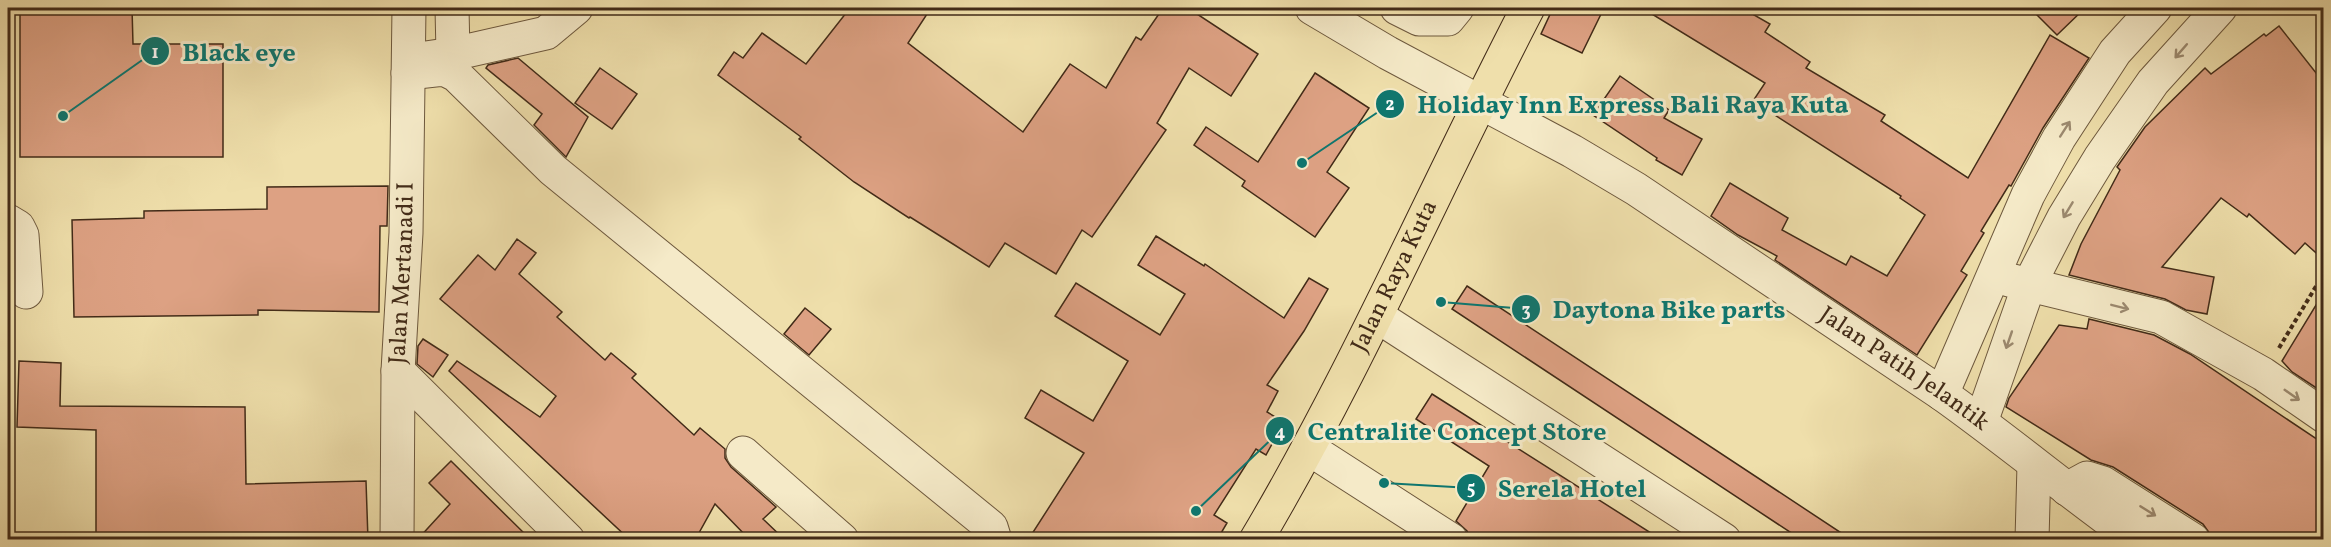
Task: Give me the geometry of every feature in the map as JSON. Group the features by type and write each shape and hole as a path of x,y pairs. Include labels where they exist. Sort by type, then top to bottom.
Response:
{"main road":[{"name":"Jalan Raya Kuta","path":"1256,540 1308,448 1377,316 1479,101 1527,8"}],"street":[{"name":"Jalan Mertanadi I","path":"397,540 398,371 406,233 409,8"},
{"path":"452,8 453,54"},
{"path":"408,66 546,33 576,8"},
{"name":"Jalan Patih Jelantik","path":"1312,8 1388,53 1572,151 1636,189 1942,394 2136,540"},
{"path":"1397,8 1419,19 1448,19 1457,8"},
{"path":"1942,394 2028,195 2059,138 2115,52 2155,8"},
{"path":"1981,422 2029,285 2064,217 2100,158 2153,82 2220,8"},
{"path":"408,66 444,69 456,75 553,170 991,527 995,540"},
{"path":"8,221 18,227 22,235 26,292"},
{"path":"1992,276 2161,317 2263,374 2324,416"},
{"path":"1377,316 1724,540"},
{"path":"398,371 568,540"},
{"path":"1308,448 1451,540"},
{"path":"743,453 842,540"},
{"path":"2033,525 2034,465"},
{"path":"2033,525 2040,500 2045,497 2071,493 2086,478 2103,483 2193,540"}],"path":[{"path":"2263,374 2324,273"}],"building":[{"path":"20,8 132,8 133,44 223,44 223,157 20,157"},
{"path":"850,8 931,8 908,43 1023,132 1070,64 1106,88 1136,37 1141,40 1163,8 1188,8 1258,54 1231,96 1189,68 1157,123 1166,130 1092,237 1082,230 1056,274 1005,243 989,267 854,182 799,139 801,137 718,75 734,52 743,58 762,33 806,64"},
{"path":"1553,8 1604,8 1582,53 1541,34"},
{"path":"1642,8 1742,8 1770,24 1765,32 1810,62 1806,68 1885,115 1881,121 1968,178 2050,35 2089,58 2043,128 2011,186 2009,185 1981,231 1984,233 1961,271 1967,275 1917,355 1775,260 1777,256 1738,235 1711,216 1730,183 1788,218 1782,230 1846,265 1851,256 1887,276 1925,215 1900,198 1901,196 1753,101 1765,83"},
{"path":"2030,8 2085,8 2057,35"},
{"path":"2279,26 2324,83 2324,260 2305,243 2295,254 2249,214 2247,217 2221,198 2162,267 2214,277 2207,314 2186,310 2165,299 2069,275 2081,244 2120,170 2117,167 2145,127 2205,68 2211,74 2264,34 2266,36"},
{"path":"518,58 588,117 566,157 534,125 542,114 486,68 488,65"},
{"path":"600,68 637,94 612,129 575,103"},
{"path":"1315,73 1369,108 1327,172 1349,188 1315,237 1242,186 1245,181 1194,145 1206,127 1258,162"},
{"path":"1620,76 1669,110 1664,118 1702,139 1682,175 1656,160 1657,158 1593,115"},
{"path":"388,186 387,226 380,226 379,312 258,310 258,315 74,317 72,220 144,218 144,211 267,209 267,187"},
{"path":"1156,236 1204,266 1205,264 1284,318 1309,278 1328,289 1304,331 1267,385 1278,391 1267,412 1284,422 1266,455 1256,449 1214,515 1227,523 1217,540 1028,540 1084,453 1025,418 1041,390 1093,421 1128,361 1055,316 1076,283 1160,335 1185,294 1138,265"},
{"path":"517,239 536,253 519,274 562,312 557,317 605,360 611,353 636,374 632,378 694,435 700,428 725,449 725,458 731,467 776,507 763,519 785,540 750,540 715,504 695,540 630,540 449,371 457,361 540,417 556,396 440,299 478,255 495,270"},
{"path":"1467,286 1852,540 1802,540 1452,309"},
{"path":"2324,292 2324,393 2292,372 2282,361"},
{"path":"805,308 831,329 809,355 784,334"},
{"path":"2089,319 2154,335 2190,354 2324,444 2324,540 2219,540 2210,534 2203,524 2113,467 2091,460 2006,407 2009,398 2059,325 2087,329"},
{"path":"423,339 448,355 433,377 417,364 418,346"},
{"path":"19,361 61,363 60,406 245,407 246,484 366,481 368,540 96,540 96,430 17,427"},
{"path":"1432,394 1662,540 1474,540 1456,521 1489,466 1416,419"},
{"path":"451,461 531,540 417,540 450,504 429,483"}],"place":[{"name":"Black eye","path":"63,116"},
{"name":"Holiday Inn Express Bali Raya Kuta","path":"1302,163"},
{"name":"Daytona Bike parts","path":"1441,302"},
{"name":"Serela Hotel","path":"1384,483"},
{"name":"Centralite Concept Store","path":"1196,511"}]}
